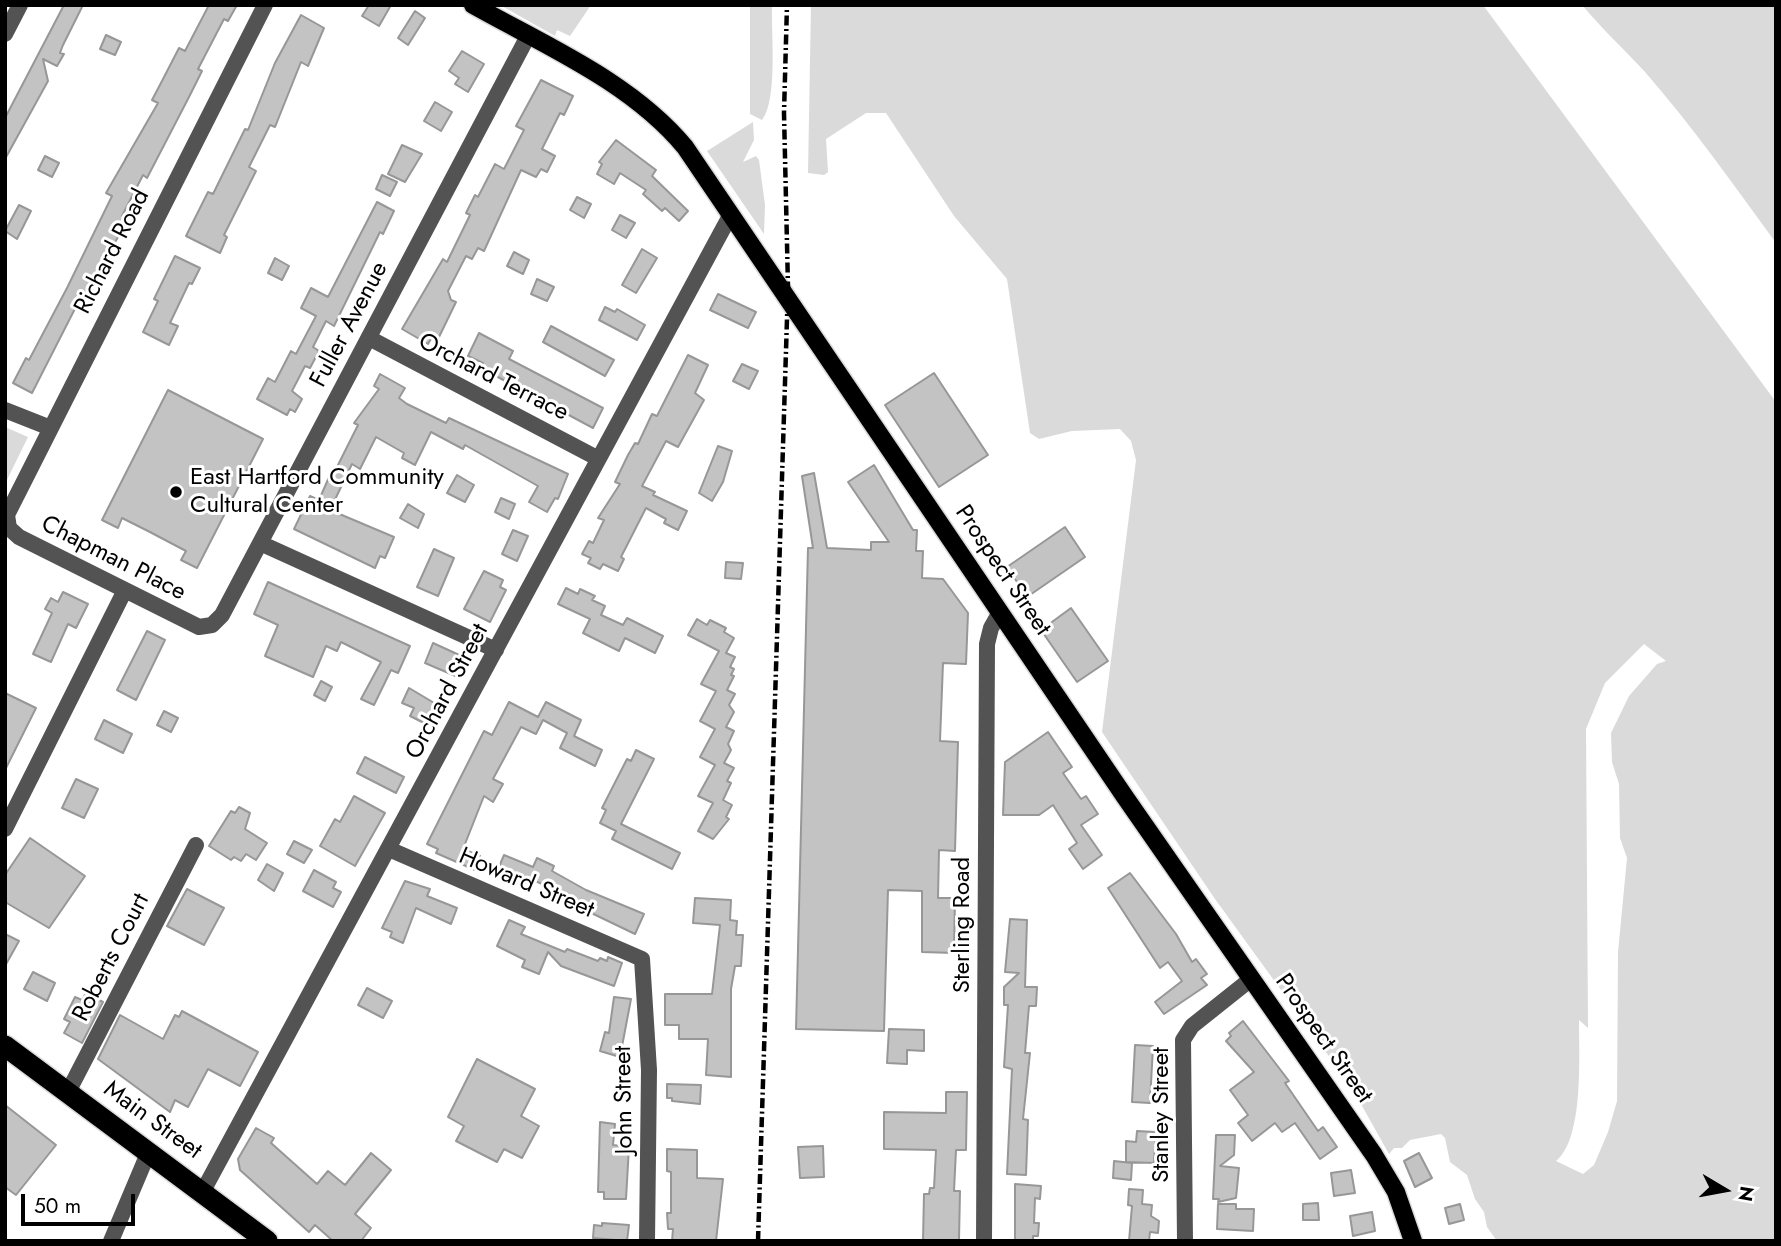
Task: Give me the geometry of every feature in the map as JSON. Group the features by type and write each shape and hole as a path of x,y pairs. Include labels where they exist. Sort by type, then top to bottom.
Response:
{"highway":[{"name":"Main Street","path":"5,1046 267,1241"}],"main road":[{"name":"Prospect Street","path":"473,5 619,88 652,112 685,146 1000,612 1387,1175 1413,1241"}],"street":[{"path":"5,34 20,5"},
{"name":"Richard Road","path":"7,521 8,508 48,427 265,5"},
{"name":"Fuller Avenue","path":"205,627 212,625 222,615 528,36"},
{"name":"Orchard Street","path":"203,1191 391,850 597,458 731,214"},
{"name":"Orchard Terrace","path":"369,338 597,458"},
{"path":"5,410 48,427"},
{"name":"Chapman Place","path":"7,521 19,537 192,624 205,627"},
{"path":"260,543 496,650"},
{"path":"5,829 125,590"},
{"name":"Sterling Road","path":"984,1241 987,644 1000,612"},
{"name":"Roberts Court","path":"68,1091 196,845"},
{"name":"Howard Street","path":"391,850 642,959"},
{"name":"John Street","path":"642,959 649,1070 648,1241"},
{"name":"Stanley Street","path":"1185,1241 1183,1040 1192,1026 1251,979"},
{"path":"111,1241 149,1151"}],"shaded area":[{"path":"500,5 591,5 570,36 557,30 555,36"},
{"path":"750,5 772,5 772,82 767,110 762,120 750,114"},
{"path":"811,5 1483,5 1776,402 1776,1241 1497,1241 1487,1227 1484,1212 1475,1199 1467,1175 1450,1162 1445,1138 1441,1134 1410,1140 1402,1148 1394,1148 1389,1154 1352,1088 1215,899 1102,732 1136,460 1131,441 1120,429 1072,431 1039,439 1030,433 1007,279 954,216 886,113 866,113 826,139 828,172 824,175 808,173","holes":["1644,644 1666,661 1657,664 1629,696 1611,733 1612,762 1619,784 1620,838 1627,858 1618,952 1617,1101 1594,1165 1583,1174 1556,1161 1565,1150 1576,1116 1579,1020 1588,1028 1586,729 1605,683"]},
{"path":"1582,5 1776,5 1776,243 1662,92"},
{"path":"753,122 754,140 743,162 756,156 759,160 765,205 764,234 707,151"},
{"path":"5,427 28,437 5,484"}],"building":[{"path":"64,5 83,5 63,45 60,53 64,54 57,66 43,59 48,81 5,159 5,118"},
{"path":"209,5 237,5 228,21 224,19 198,69 202,71 189,97 147,178 143,175 122,216 127,221 86,294 83,293 32,393 13,383 26,358 29,360 67,288 112,196 106,193 158,103 152,100 179,48 185,51"},
{"path":"369,5 391,5 379,26 362,16"},
{"path":"415,11 425,18 408,45 398,38"},
{"path":"301,15 324,28 308,66 301,62 275,127 270,125 249,167 256,171 224,235 227,237 220,253 186,236 208,192 213,194 245,129 248,130 275,63"},
{"path":"106,35 121,42 115,55 100,49"},
{"path":"462,51 484,64 468,92 455,84 459,78 449,71"},
{"path":"541,80 573,96 564,115 560,113 542,149 555,156 547,172 541,169 536,177 521,170 484,251 478,248 472,259 466,256 448,291 451,300 456,302 439,337 434,334 428,344 402,329 443,259 447,262 470,215 466,213 475,195 478,197 495,164 504,169 524,130 516,126"},
{"path":"435,102 452,112 441,131 424,121"},
{"path":"616,140 656,170 652,176 688,211 679,221 665,208 662,211 643,194 646,190 620,173 614,184 597,174 602,164 599,162"},
{"path":"402,145 422,154 405,182 388,174"},
{"path":"45,156 59,163 52,177 38,170"},
{"path":"382,175 397,182 390,196 376,189"},
{"path":"577,197 591,204 584,218 570,210"},
{"path":"377,202 394,211 383,234 380,232 334,326 326,321 313,347 319,351 310,368 305,366 292,391 302,399 295,412 290,409 287,415 257,399 268,378 275,382 291,351 296,354 316,316 301,308 311,288 328,297"},
{"path":"19,205 31,211 17,239 5,231"},
{"path":"620,215 635,223 626,238 612,230"},
{"path":"642,249 657,258 636,293 622,285"},
{"path":"514,252 529,260 523,274 507,266"},
{"path":"175,256 200,268 192,284 189,283 170,323 178,326 169,345 143,332 158,301 154,299"},
{"path":"275,258 289,266 282,280 268,273"},
{"path":"537,279 554,287 547,301 531,294"},
{"path":"718,294 756,312 748,328 710,310"},
{"path":"605,307 615,312 617,309 645,325 637,340 599,320"},
{"path":"551,326 614,360 605,376 543,342"},
{"path":"479,333 513,351 509,359 603,408 593,428 481,368 483,363 468,356"},
{"path":"688,355 708,365 695,393 704,400 678,447 666,441 642,486 655,492 653,495 687,511 678,530 664,523 666,519 646,508 621,557 624,559 618,571 603,564 600,569 588,563 591,558 582,554 589,541 593,543 604,520 598,518 620,484 615,482 628,455 635,443 638,444 652,414 657,416"},
{"path":"742,364 758,371 749,389 733,381"},
{"path":"934,373 988,455 939,487 885,405"},
{"path":"380,374 405,388 399,398 407,404 446,423 449,418 568,474 558,499 555,498 547,512 529,502 538,486 465,445 463,449 431,432 415,465 402,458 404,453 376,437 360,469 352,464 330,510 394,537 385,558 380,556 375,568 294,529 310,496 319,500 333,468 336,469 358,425 354,423 379,389 374,386"},
{"name":"East Hartford Community Cultural Center","path":"168,390 263,439 197,568 181,560 186,551 148,531 122,518 118,528 102,520"},
{"path":"718,446 732,451 723,482 712,501 699,493"},
{"path":"874,465 913,530 917,530 916,551 923,551 922,578 943,579 968,613 966,664 943,663 940,741 958,742 955,851 939,850 938,898 955,898 954,953 922,952 922,891 888,890 884,1031 796,1029 808,548 813,548 802,476 814,473 827,548 871,550 871,542 889,542 848,482"},
{"path":"457,475 474,485 465,502 447,493"},
{"path":"501,498 515,504 509,519 495,512"},
{"path":"408,504 424,514 418,528 400,518"},
{"path":"1065,527 1085,557 1027,597 1007,567"},
{"path":"513,530 528,536 517,561 502,554"},
{"path":"434,549 454,558 438,596 417,587"},
{"path":"726,562 743,563 741,579 725,578"},
{"path":"484,571 503,580 500,587 506,590 490,622 464,609"},
{"path":"268,582 410,646 398,673 391,670 374,705 361,699 381,662 341,642 337,651 326,646 313,677 265,656 278,625 254,614"},
{"path":"566,588 578,594 580,589 595,596 592,600 605,606 601,615 623,625 627,618 663,636 655,653 625,638 619,651 583,633 590,619 558,604"},
{"path":"63,592 88,604 76,628 68,624 51,662 33,654 52,613 45,609 51,598 58,602"},
{"path":"1071,608 1108,661 1077,682 1041,630"},
{"path":"697,619 707,625 710,620 726,628 724,632 734,638 726,653 735,657 730,667 734,669 731,675 734,676 727,690 735,694 729,705 734,712 726,727 734,731 728,744 731,750 724,763 734,768 727,781 731,783 723,800 732,805 726,817 729,819 713,839 698,831 713,803 698,796 715,765 700,757 715,729 700,721 716,691 701,684 719,651 688,635"},
{"path":"147,631 165,640 136,700 117,690"},
{"path":"433,643 468,659 460,678 425,663"},
{"path":"321,681 332,687 325,701 314,695"},
{"path":"409,688 441,707 432,727 410,716 414,708 402,703"},
{"path":"5,693 36,708 5,770"},
{"path":"509,702 538,717 546,702 581,720 574,736 602,750 595,766 560,748 567,733 543,720 536,734 521,727 493,779 503,784 493,802 484,796 463,849 480,856 475,870 436,853 438,849 427,844 484,731 492,735"},
{"path":"164,711 178,718 171,732 157,725"},
{"path":"104,720 132,734 123,753 95,739"},
{"path":"1048,732 1072,767 1063,773 1081,799 1086,796 1098,814 1081,825 1102,855 1083,869 1069,849 1077,843 1053,805 1039,815 1003,815 1005,762"},
{"path":"636,750 654,759 621,824 680,853 672,869 612,839 616,831 600,823 606,810 602,808 627,759 631,761"},
{"path":"365,757 404,777 396,793 357,773"},
{"path":"76,779 98,789 84,818 62,808"},
{"path":"354,796 385,813 355,866 320,846 335,819 340,822"},
{"path":"239,807 250,813 245,829 267,843 256,860 246,854 241,861 234,857 231,860 209,846 231,811 235,813"},
{"path":"30,838 85,876 49,928 5,902 5,875"},
{"path":"294,841 312,850 304,863 287,854"},
{"path":"504,855 533,867 537,858 554,866 552,871 586,890 644,914 635,934 556,896 558,891 517,873 513,881 496,874"},
{"path":"267,864 283,873 274,891 258,880"},
{"path":"314,870 336,882 333,888 341,892 333,907 303,891"},
{"path":"1130,873 1176,934 1192,962 1196,959 1207,974 1201,978 1207,985 1164,1014 1155,1002 1182,981 1168,962 1160,968 1108,888"},
{"path":"405,881 430,889 427,896 457,908 451,924 416,908 403,943 390,937 392,932 382,928"},
{"path":"187,889 224,908 204,945 167,926"},
{"path":"695,898 731,900 730,920 737,921 736,935 743,935 741,966 735,966 731,989 731,1077 706,1075 708,1039 679,1039 679,1025 665,1025 665,994 712,994 720,925 693,923"},
{"path":"1010,919 1027,920 1025,987 1037,987 1036,1006 1029,1006 1025,1053 1030,1053 1023,1119 1028,1120 1026,1175 1007,1174 1012,1069 1004,1067 1008,1005 1004,1005 1004,987 1019,973 1005,972"},
{"path":"509,920 525,927 521,934 565,952 567,949 598,961 600,958 607,961 608,957 622,963 614,986 561,966 548,952 539,974 522,967 525,960 497,946"},
{"path":"5,934 19,941 5,966"},
{"path":"33,972 55,983 47,1001 24,989"},
{"path":"367,988 392,1001 383,1018 358,1005"},
{"path":"86,993 103,1002 82,1043 64,1033 70,1022 64,1019 75,997 82,1000"},
{"path":"614,997 631,999 620,1057 600,1051 605,1032 609,1033"},
{"path":"182,1011 258,1052 240,1086 208,1069 188,1107 175,1100 170,1112 98,1059 120,1015 163,1039 175,1015 179,1017"},
{"path":"1243,1021 1289,1081 1285,1083 1318,1131 1323,1127 1337,1147 1320,1159 1295,1123 1282,1132 1275,1123 1252,1141 1238,1123 1248,1115 1230,1090 1254,1072 1226,1041 1231,1036 1229,1033"},
{"path":"889,1029 924,1030 924,1051 907,1050 907,1064 887,1063"},
{"path":"1135,1045 1153,1046 1150,1103 1132,1102"},
{"path":"477,1059 535,1089 521,1116 539,1126 522,1158 504,1149 497,1162 456,1141 464,1126 448,1117"},
{"path":"667,1084 701,1085 700,1104 667,1098"},
{"path":"946,1092 967,1092 966,1150 956,1150 954,1191 960,1191 959,1240 923,1241 924,1194 929,1194 930,1188 934,1188 936,1150 884,1149 884,1112 946,1113"},
{"path":"5,1105 56,1145 16,1195 5,1187"},
{"path":"600,1122 615,1124 613,1145 629,1147 626,1199 604,1199 604,1192 598,1192"},
{"path":"256,1128 274,1138 271,1143 317,1184 328,1171 345,1185 371,1153 391,1170 355,1214 371,1228 361,1241 333,1241 315,1225 309,1232 240,1170 238,1159"},
{"path":"1137,1131 1156,1132 1154,1163 1126,1162 1126,1141 1136,1142"},
{"path":"1216,1135 1235,1135 1234,1155 1220,1166 1239,1168 1236,1198 1218,1202 1219,1199 1213,1199"},
{"path":"823,1146 824,1177 800,1178 798,1147"},
{"path":"667,1149 697,1150 697,1178 723,1179 716,1241 672,1241 673,1229 668,1229 667,1213 671,1213 671,1172 667,1171"},
{"path":"1419,1153 1432,1178 1415,1187 1404,1161"},
{"path":"1114,1161 1132,1163 1131,1180 1113,1178"},
{"path":"1351,1170 1355,1193 1334,1196 1331,1173"},
{"path":"1015,1184 1041,1186 1040,1199 1035,1198 1034,1223 1039,1223 1038,1236 1033,1236 1033,1241 1015,1241"},
{"path":"1129,1189 1143,1190 1142,1204 1152,1205 1151,1216 1159,1221 1158,1233 1150,1232 1149,1241 1129,1241 1132,1206 1128,1205"},
{"path":"1318,1203 1319,1220 1303,1220 1303,1204"},
{"path":"1218,1204 1236,1204 1236,1209 1254,1209 1253,1231 1217,1229"},
{"path":"1460,1204 1464,1220 1449,1224 1445,1208"},
{"path":"1372,1212 1375,1231 1353,1236 1350,1216"},
{"path":"602,1223 629,1225 627,1241 593,1238 594,1225 602,1226"}],"railway":[{"path":"758,1241 788,287 784,113 787,5"}],"place":[{"name":"East Hartford Community Cultural Center","path":"176,492"}]}
